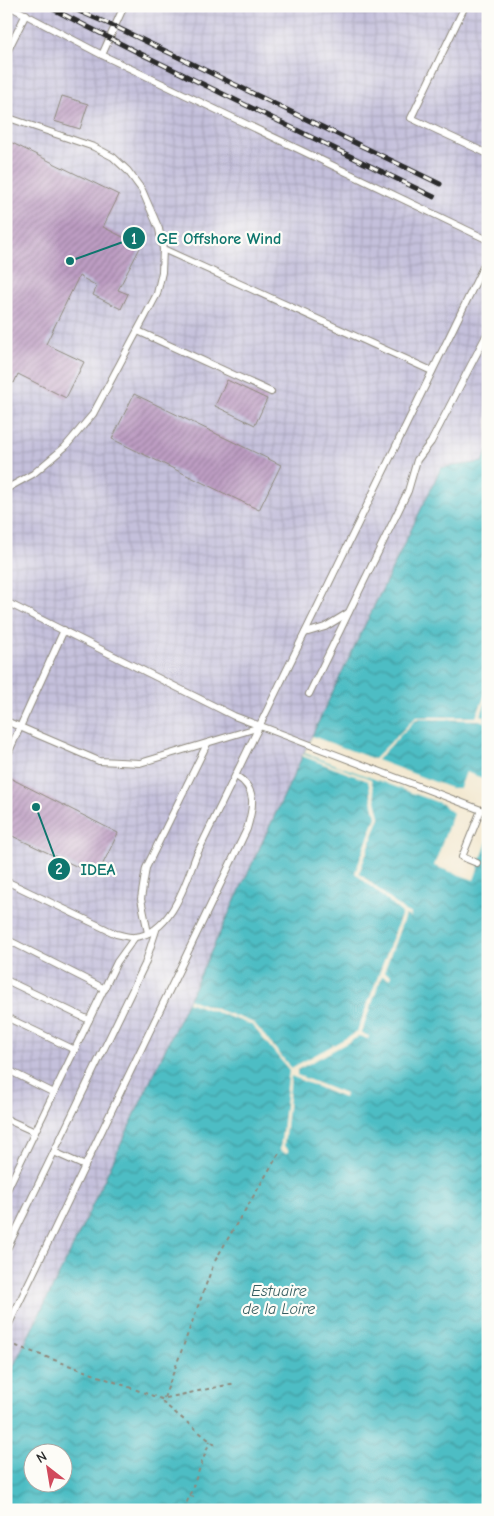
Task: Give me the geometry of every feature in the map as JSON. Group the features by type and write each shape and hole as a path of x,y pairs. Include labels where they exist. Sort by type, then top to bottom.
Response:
{"lane":[{"path":"9,6 102,55 488,240"},
{"path":"465,6 411,118 488,154"},
{"path":"102,55 124,8"},
{"path":"6,54 26,14"},
{"path":"6,117 94,147 112,156 128,171 142,190 159,229 163,249 162,272 157,294 93,414 65,447 33,474 6,489"},
{"path":"163,249 432,371"},
{"path":"6,1251 145,964 156,930 176,905 196,856 488,257"},
{"path":"138,331 270,392"},
{"path":"309,694 408,491 417,460 431,442 488,332"},
{"path":"6,602 234,716 481,810 462,857 476,862"},
{"path":"305,633 325,627 349,612"},
{"path":"6,758 64,630"},
{"path":"6,721 99,761 140,763 260,727"},
{"path":"148,933 141,899 146,868 207,744"},
{"path":"6,1330 247,829 254,808 250,792 244,780 236,776"},
{"path":"6,881 116,934 135,937 156,930"},
{"path":"6,1192 118,962 135,937"},
{"path":"6,939 105,989"},
{"path":"6,980 89,1020"},
{"path":"6,1017 75,1050"},
{"path":"6,1069 54,1093"},
{"path":"6,1118 35,1132"},
{"path":"54,1152 85,1166"},
{"path":"6,1171 14,1175"}],"path":[{"path":"244,1212 281,1150"},
{"path":"164,1399 214,1262 241,1216"},
{"path":"8,1342 164,1399 214,1445"},
{"path":"164,1399 236,1383"},
{"path":"184,1510 210,1441"},
{"path":"190,1496 195,1497"}],"shaded area":[{"path":"6,6 488,6 488,450 483,462 333,691 69,1255 6,1381"}],"water":[{"name":"Estuaire de la Loire","path":"488,450 488,1510 6,1510 6,1381 69,1255 333,691 441,468 483,462"}],"pier":[{"path":"488,688 488,696 481,715 486,717 484,722 480,720 416,719 377,760 451,788 460,788 466,772 488,780 488,839 474,880 434,866 453,813 442,804 304,753 312,736 374,759 416,717 476,717"},
{"path":"303,754 371,779 380,817 359,873 403,910 411,914 410,917 405,915 384,972 391,975 390,979 382,976 361,1033 369,1036 368,1039 360,1036 297,1070 297,1075 345,1094 344,1098 291,1076 284,1146 288,1149 288,1152 285,1153 280,1150 289,1070 252,1025 188,1002 189,999 254,1023 291,1068 357,1032 402,913 355,873 376,817 368,781 302,756"}],"building":[{"path":"62,96 88,104 80,129 54,121"},
{"path":"6,140 119,195 103,227 141,246 118,290 128,294 121,309 93,295 97,286 79,276 46,344 84,362 66,398 18,374 14,383 6,379"},
{"path":"227,380 267,399 255,425 215,406"},
{"path":"134,394 281,465 259,510 112,439"},
{"path":"6,776 118,833 97,876 6,833"}],"railway":[{"path":"47,6 434,197"},
{"path":"67,6 116,27 440,184"}],"place":[{"name":"GE Offshore Wind","path":"70,261"},
{"name":"IDEA","path":"36,807"}]}
